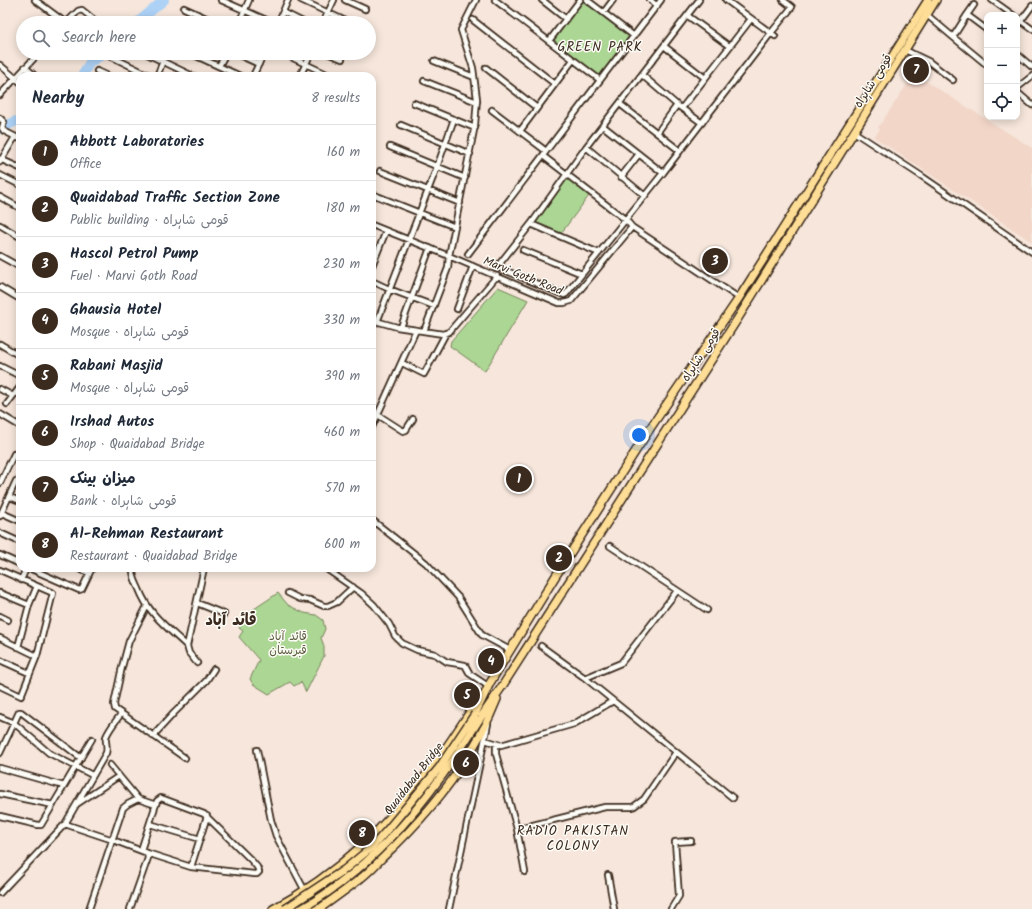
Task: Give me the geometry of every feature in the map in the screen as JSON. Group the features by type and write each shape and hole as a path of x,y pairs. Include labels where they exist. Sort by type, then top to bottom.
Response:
{"main road":[{"name":"قومی شاہراہ","path":"477,717 489,685 554,577 651,427 740,298 928,0"},
{"name":"قومی شاہراہ","path":"477,717 501,688 740,315 936,0"},
{"path":"273,909 304,892 345,862 389,819 434,764 489,685"},
{"path":"304,892 318,909 362,877 400,841 431,807 466,758 490,716 501,688"},
{"name":"Quaidabad Bridge","path":"286,909 344,870 372,847 439,768 477,717"},
{"name":"Quaidabad Bridge","path":"301,909 341,883 361,867 383,846 446,771 477,717"},
{"path":"304,892 310,909"}],"street":[{"path":"35,0 57,16"},
{"path":"221,0 256,16"},
{"path":"242,16 249,0"},
{"path":"281,16 288,0"},
{"path":"301,0 335,16"},
{"path":"326,16 334,0"},
{"path":"345,0 365,9"},
{"path":"424,331 448,268 449,256 475,128 477,102 473,68 461,30 476,0"},
{"path":"495,0 600,80"},
{"path":"542,0 566,19"},
{"path":"549,41 580,0"},
{"path":"588,0 634,36"},
{"path":"604,12 613,0"},
{"path":"650,0 657,6"},
{"path":"468,254 661,0"},
{"path":"699,0 586,147 531,224 497,267 564,295 566,294 773,34 792,7 783,0"},
{"path":"726,0 773,34"},
{"path":"992,0 1009,12"},
{"path":"953,37 974,5"},
{"path":"1020,19 1032,6"},
{"path":"184,8 202,16"},
{"path":"73,16 78,11 82,10 89,16"},
{"path":"283,12 291,16"},
{"path":"927,15 984,63"},
{"path":"968,15 984,28"},
{"path":"688,16 729,46"},
{"path":"656,133 705,78 751,19"},
{"path":"474,20 555,84"},
{"path":"1020,21 1032,29"},
{"path":"664,46 705,78"},
{"path":"905,50 928,61 953,80"},
{"path":"1020,57 1032,67"},
{"path":"21,72 32,60"},
{"path":"118,60 144,72"},
{"path":"206,60 232,72"},
{"path":"219,66 222,60"},
{"path":"250,60 259,64"},
{"path":"255,72 261,60"},
{"path":"297,60 322,72"},
{"path":"302,72 307,60"},
{"path":"520,131 573,60"},
{"path":"159,72 163,61 186,72"},
{"path":"434,61 474,77"},
{"path":"0,64 16,78 0,95"},
{"path":"25,68 30,72"},
{"path":"486,68 537,108"},
{"path":"642,75 702,123"},
{"path":"1020,86 1032,76"},
{"path":"424,81 477,102"},
{"path":"1020,95 1032,105"},
{"path":"414,103 475,128"},
{"path":"620,104 680,151"},
{"path":"492,110 520,131 566,174 626,220 632,227 740,298"},
{"path":"0,118 4,122 3,129 15,137 0,160 16,166"},
{"path":"376,317 389,289 446,144 454,119"},
{"path":"402,125 470,154"},
{"path":"603,126 663,173"},
{"path":"854,132 923,177 1032,252"},
{"path":"390,147 465,178"},
{"path":"586,147 645,196"},
{"path":"621,177 639,154"},
{"path":"380,171 460,203"},
{"path":"0,175 16,183"},
{"path":"376,196 455,227"},
{"path":"0,197 16,206"},
{"path":"531,224 599,253"},
{"path":"0,226 16,235"},
{"name":"Marvi Goth Road","path":"376,227 559,303 570,301 632,227"},
{"path":"376,256 386,231"},
{"path":"401,327 430,248"},
{"path":"523,250 582,274"},
{"path":"0,256 16,265"},
{"path":"457,309 473,266"},
{"path":"376,321 443,334 449,332 497,276"},
{"path":"376,283 434,306"},
{"path":"0,287 16,295"},
{"path":"376,419 416,330"},
{"path":"402,363 424,374 446,333"},
{"path":"0,344 16,354"},
{"path":"0,366 16,374"},
{"path":"0,389 13,396"},
{"path":"7,404 16,392"},
{"path":"0,414 16,424"},
{"path":"378,415 403,431 406,430 413,418"},
{"path":"0,483 14,454"},
{"path":"16,481 1,515 16,520"},
{"path":"10,496 16,499"},
{"path":"376,523 426,563 458,598 482,635 510,650"},
{"path":"0,533 16,540"},
{"path":"610,546 707,610"},
{"path":"0,555 16,562"},
{"path":"0,570 53,593 37,656 21,696 0,686"},
{"path":"21,580 25,572"},
{"path":"39,572 80,590 82,589 89,573"},
{"path":"133,572 133,576 147,606 153,615 187,646"},
{"path":"197,663 189,653 187,646 203,572"},
{"path":"331,572 353,587 374,605 389,624 395,636 402,643 417,650 435,654 447,662 465,665 470,674 489,685"},
{"path":"18,647 29,605 37,586"},
{"path":"288,593 300,599 310,600 324,606 328,606 338,602 353,587"},
{"path":"586,678 621,664 677,591"},
{"path":"0,593 29,605"},
{"path":"196,603 224,614"},
{"path":"147,606 129,641 114,707 116,711 185,758"},
{"path":"0,616 8,620"},
{"path":"0,638 37,656"},
{"path":"541,646 586,678 733,798"},
{"path":"0,660 29,673"},
{"path":"153,736 206,681 214,669"},
{"path":"485,740 501,745 574,724 613,701"},
{"path":"1,749 19,712 21,712 81,758"},
{"path":"0,892 66,824 107,750 106,736 121,714"},
{"path":"448,909 490,716"},
{"path":"0,717 14,723 49,753 92,775"},
{"path":"0,816 40,826 92,739"},
{"path":"496,744 496,754 517,829 525,872"},
{"path":"257,750 271,820 276,836 304,892"},
{"path":"517,829 605,807 633,807 644,799 676,752"},
{"path":"110,765 138,799 156,805"},
{"path":"0,768 64,786"},
{"path":"76,806 119,776"},
{"path":"0,794 53,805"},
{"path":"66,824 147,853 191,867 254,874 259,872 257,867 202,812 161,798 158,800 156,805 141,850"},
{"path":"89,909 124,808 128,804 138,799"},
{"path":"191,867 207,816"},
{"path":"150,824 200,839"},
{"path":"671,909 679,896 675,842 691,841"},
{"path":"130,909 148,858 147,853"},
{"path":"608,875 614,909"}],"shaded area":[{"path":"914,74 984,118 984,120 987,120 1032,148 1032,242 874,137 880,129 878,128"}],"green space":[{"path":"580,0 587,0 634,36 600,80 549,41"},
{"path":"566,174 591,193 559,236 531,224"},
{"path":"498,287 528,300 485,371 450,346 451,341"},
{"name":"قائد آباد قبرستان","path":"278,593 288,605 304,613 316,615 323,620 325,629 321,638 324,646 324,656 306,692 301,682 294,686 290,682 269,694 253,684 250,679 259,660 239,637 243,631 239,628 251,611"}],"waterway":[{"path":"145,16 164,0"},
{"path":"84,72 90,62 94,60"},
{"path":"0,129 16,121"}],"place":[{"name":"میزان بینک","path":"916,70"},
{"name":"Hascol Petrol Pump","path":"715,261"},
{"name":"Abbott Laboratories","path":"519,479"},
{"name":"Quaidabad Traffic Section Zone","path":"559,558"},
{"name":"Ghausia Hotel","path":"491,661"},
{"name":"Rabani Masjid","path":"467,695"},
{"name":"Irshad Autos","path":"466,763"},
{"name":"Al-Rehman Restaurant","path":"362,833"}],"district":[{"name":"GREEN PARK","path":"600,47"},
{"name":"قائد آباد","path":"231,620"},
{"name":"RADIO PAKISTAN COLONY","path":"573,838"}]}
